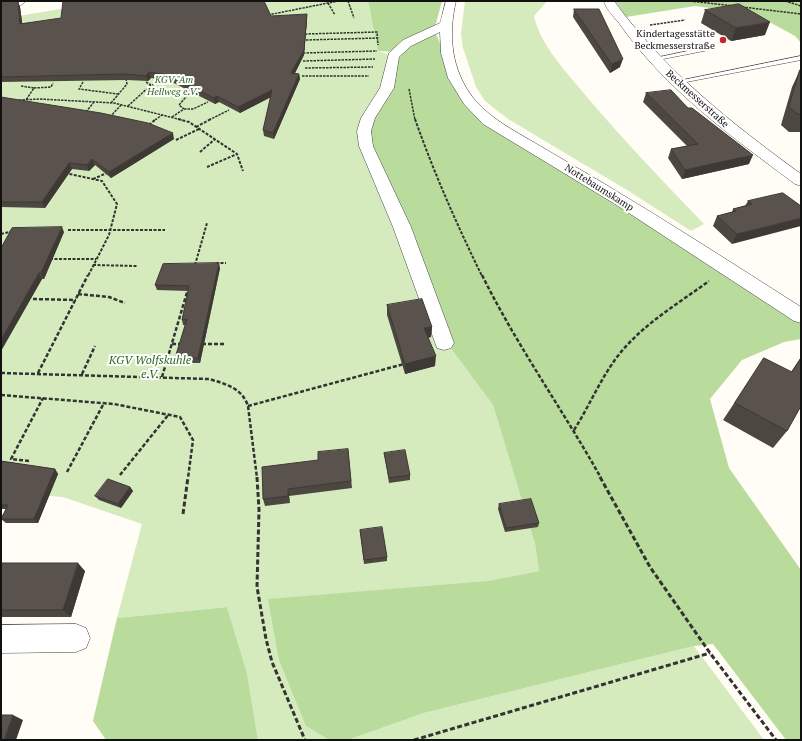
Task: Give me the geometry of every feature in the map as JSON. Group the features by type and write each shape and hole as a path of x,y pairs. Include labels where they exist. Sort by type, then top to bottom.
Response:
{"street":[{"name":"Nottebaumskamp","path":"451,1 446,25 447,50 454,77 461,92 472,107 488,121 621,201 801,316"},
{"name":"Beckmesserstraße","path":"610,2 628,28 676,82 730,129 801,181"},
{"path":"444,342 402,227 366,146 364,131 368,118 387,88 391,61 396,52 418,37 446,25"},
{"path":"1,639 76,638"}],"lane":[{"path":"654,59 707,49"},
{"path":"676,82 801,58"}],"path":[{"path":"266,15 338,1"},
{"path":"348,1 354,18"},
{"path":"690,1 801,14"},
{"path":"785,1 801,6"},
{"path":"327,3 335,15"},
{"path":"268,10 273,14"},
{"path":"294,10 296,14"},
{"path":"628,28 685,20"},
{"path":"303,53 378,51 377,32 305,34"},
{"path":"306,40 378,38"},
{"path":"303,61 379,59"},
{"path":"305,68 378,67"},
{"path":"302,76 371,76"},
{"path":"111,103 127,84 126,79"},
{"path":"83,82 79,89 118,94"},
{"path":"146,82 152,85"},
{"path":"128,106 152,85 166,82"},
{"path":"21,86 34,88 51,87 52,83"},
{"path":"408,83 413,113 428,157 478,269 503,317 531,364 574,430 650,567 710,653 776,740"},
{"path":"184,109 179,105 181,101 197,86"},
{"path":"26,100 34,88"},
{"path":"28,104 31,99"},
{"path":"14,101 31,99 111,103 189,122 237,154 243,171"},
{"path":"52,104 55,100"},
{"path":"85,113 94,102"},
{"path":"172,118 184,109 193,109 208,102"},
{"path":"106,120 121,105"},
{"path":"196,127 229,110"},
{"path":"148,127 162,115"},
{"path":"176,140 200,129"},
{"path":"200,152 215,139"},
{"path":"207,167 237,154"},
{"path":"62,178 66,173 64,173 69,168"},
{"path":"38,373 93,266 110,229 117,204 102,181 66,173"},
{"path":"93,179 108,173"},
{"path":"193,270 207,223"},
{"path":"1,234 17,229"},
{"path":"68,230 165,230"},
{"path":"44,259 96,259"},
{"path":"210,264 226,263"},
{"path":"195,264 203,264"},
{"path":"93,266 137,266"},
{"path":"574,430 586,411 601,381 622,352 645,330 725,268"},
{"path":"162,377 189,284"},
{"path":"78,294 109,298 125,303"},
{"path":"33,299 76,300"},
{"path":"183,305 190,305"},
{"path":"172,344 187,344"},
{"path":"195,344 225,344"},
{"path":"82,374 94,346"},
{"path":"248,406 407,363"},
{"path":"1,373 82,374 209,379 218,381 238,390 245,397 248,406 255,452 259,510 257,586 266,639 272,662 306,740"},
{"path":"1,395 147,408 180,417 193,440 183,514"},
{"path":"29,461 11,459 42,398"},
{"path":"67,472 104,403"},
{"path":"120,475 169,414"},
{"path":"414,740 710,653"}],"green space":[{"path":"108,1 368,1 378,51 393,56 402,227 452,350 493,405 535,544 539,571 489,581 306,726 329,740 258,740 247,673 227,607 117,618 142,524 63,497 1,492 1,19"},
{"path":"368,1 442,1 435,27 396,52 378,51"},
{"path":"465,1 547,1 534,16 537,27 548,48 615,130 704,224 691,231 627,190 508,119 485,101 476,87 463,48 461,34"},
{"path":"615,1 801,1 801,43 795,36 755,14 695,6 626,17"},
{"path":"435,32 470,108 801,316 801,339 784,342 742,360 710,399 729,468 801,570 801,740 786,740 713,644 694,646 424,713 348,740 329,740 306,726 279,660 268,599 488,581 539,571 535,544 493,405 452,350 366,131 395,54"},
{"path":"227,607 247,673 258,740 106,740 93,721 117,618"},
{"path":"694,646 764,740 348,740 424,713"}],"building":[{"path":"1,1 18,2 20,24 61,18 63,1 264,1 271,16 307,14 304,50 291,73 299,74 273,133 263,130 272,90 238,107 217,96 214,98 168,75 149,72 146,76 125,74 1,77"},
{"path":"739,4 770,22 736,28 705,10"},
{"path":"574,9 599,9 623,59 612,64"},
{"path":"800,70 801,114 798,114 789,107"},
{"path":"671,90 688,108 692,108 753,155 685,170 671,149 698,144 646,93"},
{"path":"1,97 101,113 148,123 173,133 109,172 92,159 87,165 69,163 42,202 1,202"},
{"path":"783,193 801,206 801,218 737,234 717,216 736,211 733,209 752,204 748,201"},
{"path":"62,227 41,273 39,273 1,340 1,248 12,228"},
{"path":"219,263 198,358 175,358 187,319 182,320 189,286 155,285 163,264"},
{"path":"422,299 432,327 424,328 436,356 405,364 387,305"},
{"path":"764,358 792,372 801,358 801,406 787,431 735,403"},
{"path":"348,449 351,481 288,489 288,496 263,499 262,467 318,460 318,452"},
{"path":"405,450 410,475 389,478 384,453"},
{"path":"1,461 55,469 34,519 1,519 8,505 1,505"},
{"path":"108,479 130,487 118,504 95,496"},
{"path":"531,499 539,523 506,528 499,504"},
{"path":"382,527 387,557 364,560 360,530"},
{"path":"1,563 78,563 63,610 1,610"},
{"path":"1,715 13,715 4,740 1,740"}],"place":[{"name":"Kindertagesstätte Beckmesserstraße","path":"723,40"}],"park label":[{"name":"KGV \"Am Hellweg e.V.\"","path":"174,86"},
{"name":"KGV Wolfskuhle e.V.","path":"150,368"}]}
